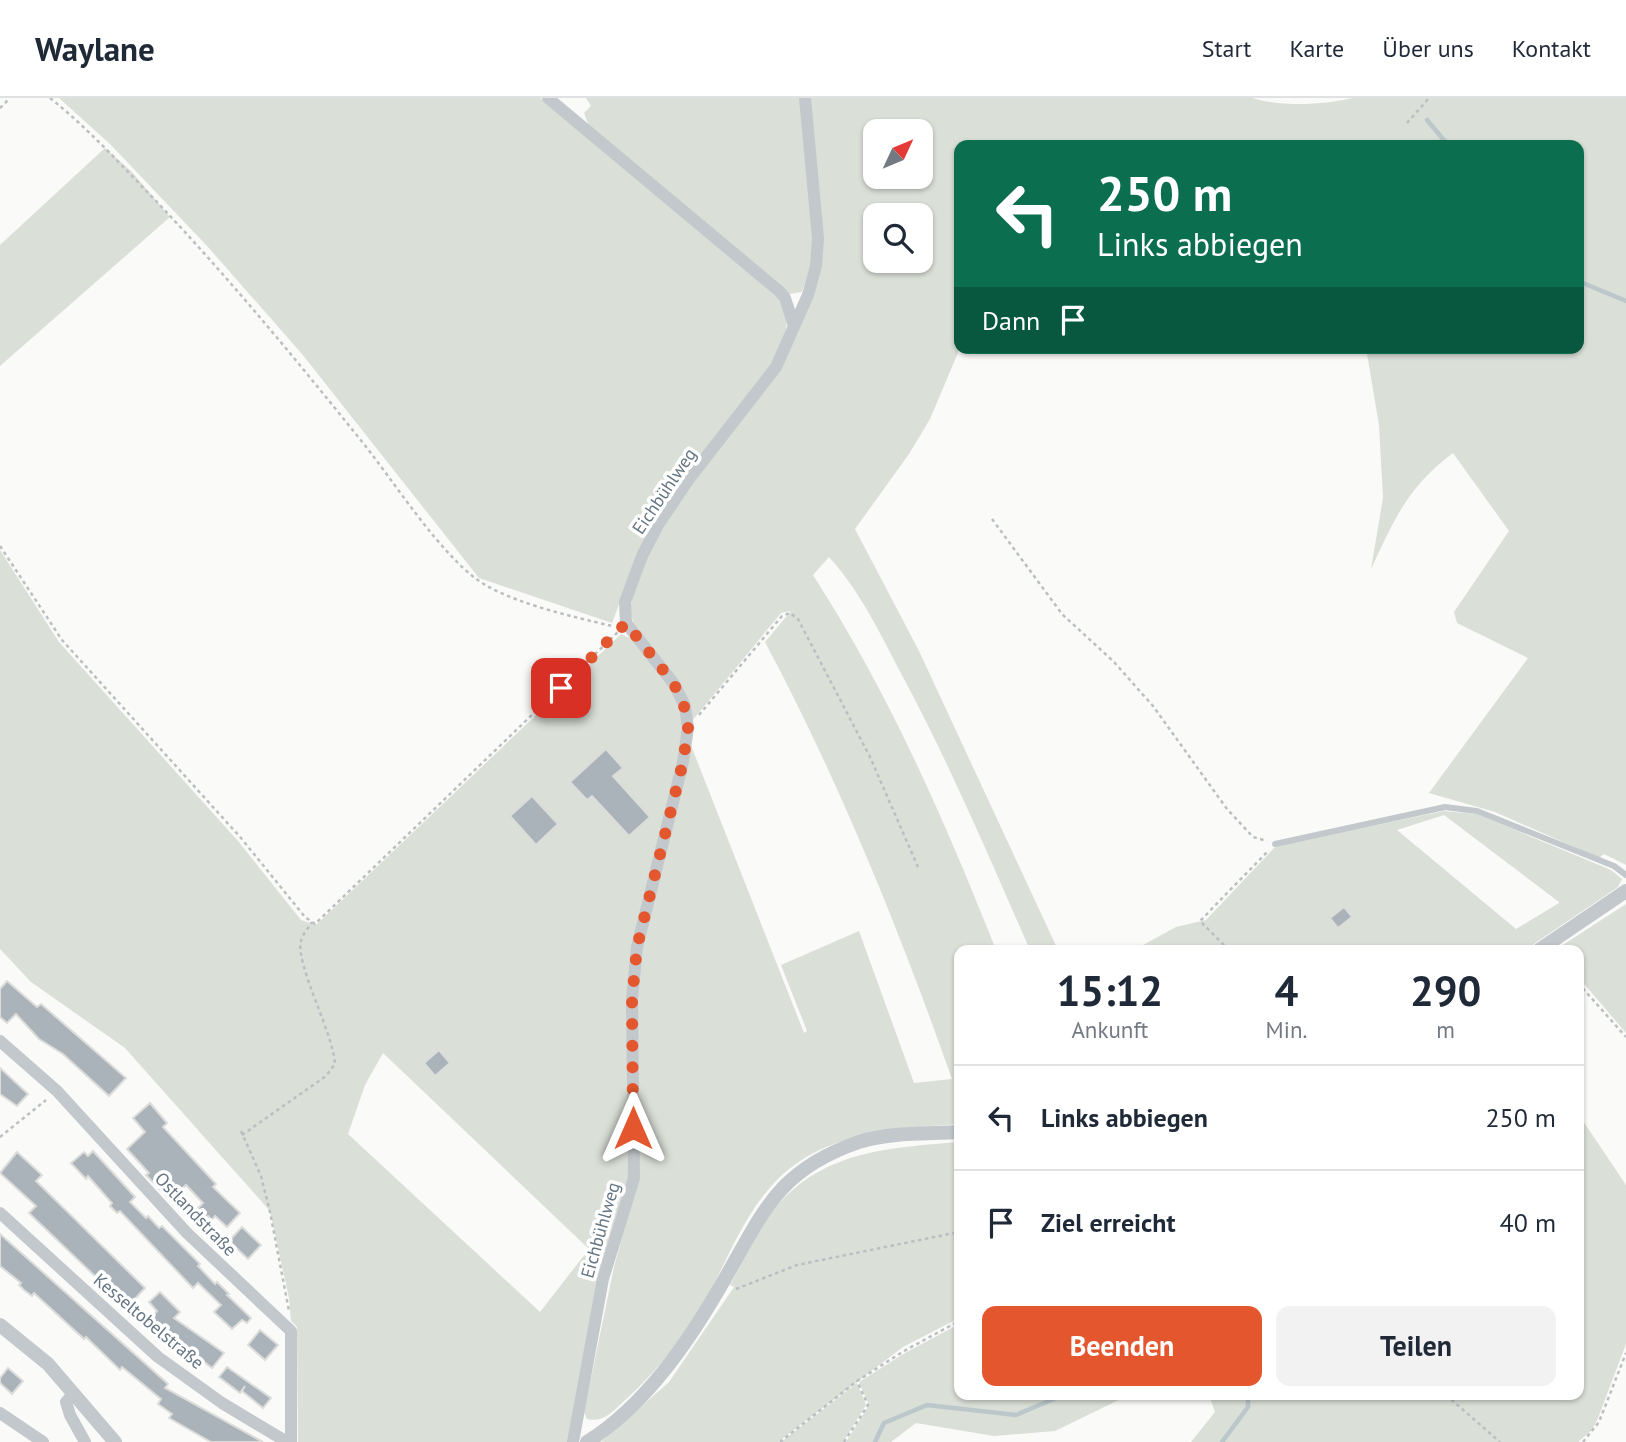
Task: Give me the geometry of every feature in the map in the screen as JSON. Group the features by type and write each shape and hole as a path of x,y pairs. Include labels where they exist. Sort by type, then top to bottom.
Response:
{"street":[{"path":"548,98 779,291 785,298 794,326"},
{"name":"Eichbühlweg","path":"573,1442 603,1279 634,1178 632,999 637,947 683,762 688,728 684,706 674,684 626,623 625,602 642,556 658,525 689,479 776,367 816,266 818,239 805,98"},
{"path":"1546,945 1626,891"},
{"name":"Ostlandstraße","path":"0,1041 57,1091 187,1233 291,1331"},
{"path":"587,1442 644,1393 696,1328 766,1204 803,1169 861,1141 954,1132"},
{"name":"Kesseltobelstraße","path":"0,1213 158,1357 222,1403 289,1442"},
{"path":"0,1325 48,1364 115,1442"},
{"path":"289,1442 291,1331"},
{"path":"74,1393 66,1402 67,1409 85,1442"},
{"path":"0,1413 43,1442"}],"lane":[{"path":"1275,844 1445,807 1477,811 1614,866 1626,875"}],"path":[{"path":"0,108 10,98"},
{"path":"51,98 103,145 228,278 466,570 486,586 516,599 612,626 626,623"},
{"path":"1408,122 1429,98"},
{"path":"992,519 1062,614 1114,662 1153,706 1227,808 1254,837 1275,844 1200,921 1224,945"},
{"path":"0,546 62,640 241,838 305,918 315,924 626,623"},
{"path":"688,728 782,616 790,613 798,618 844,703 918,867"},
{"path":"291,1331 261,1176 241,1133 326,1076 335,1064 334,1048 302,960 301,941 312,922"},
{"path":"1584,990 1626,1037"},
{"path":"0,1137 57,1091"},
{"path":"713,1298 797,1265 954,1232"},
{"path":"780,1442 857,1381 954,1324"},
{"path":"1583,1442 1599,1422 1626,1353"},
{"path":"844,1442 868,1405 857,1381"},
{"path":"1452,1400 1500,1442"}],"shaded area":[{"path":"59,98 540,98 771,291 783,307 787,323 779,355 632,570 612,623 479,578 302,354 208,247 110,144"},
{"path":"586,98 800,98 813,226 813,259 802,292 789,294 589,126 584,113 591,106"},
{"path":"809,98 1252,98 1276,103 1302,104 1353,98 1626,98 1626,865 1604,854 1599,858 1495,812 1429,793 1528,658 1457,623 1454,612 1509,531 1453,453 1413,492 1395,519 1371,569 1383,498 1379,425 1367,354 1584,354 1584,140 954,140 954,354 957,354 930,419 909,454 855,529 919,651 1056,945 1028,945 970,813 921,712 870,615 829,557 813,575 866,664 914,758 994,945 954,945 954,1124 862,1136 838,1142 795,1164 776,1181 752,1212 705,1301 671,1351 643,1383 611,1413 603,1418 587,1419 584,1412 614,1267 638,1178 637,1002 641,948 690,743 804,1033 807,1031 781,965 859,931 914,1083 952,1079 867,857 765,642 791,611 781,613 692,721 633,622 630,613 633,588 662,526 692,481 775,376 818,276"},
{"path":"105,148 132,172 170,217 0,366 0,245"},
{"path":"0,550 59,642 238,841 301,920 316,925 621,634 634,640 656,666 680,706 684,726 680,762 633,944 629,1176 570,1442 298,1442 297,1327 291,1321 289,1298 270,1211 125,1048 31,982 0,949","holes":["383,1053 589,1249 540,1312 348,1134 365,1085"]},
{"path":"1444,811 1477,814 1611,870 1622,879 1618,887 1532,945 1143,945 1176,927 1206,920 1276,846","holes":["1444,815 1559,903 1516,929 1397,830"]},
{"path":"1626,904 1626,1033 1584,984 1584,945 1563,945"},
{"path":"1584,1122 1626,1185 1626,1344 1598,1418 1592,1430 1578,1442 1191,1442 1215,1412 1211,1400 1584,1400"},
{"path":"954,1142 954,1321 903,1347 778,1442 601,1442 669,1382 734,1287 730,1285 754,1240 770,1215 789,1194 809,1177 831,1165 880,1151"},
{"path":"954,1327 954,1400 1119,1400 1055,1431 994,1436 916,1423 891,1442 846,1442 869,1405 859,1382"},
{"path":"857,1383 866,1405 843,1442 781,1442"}],"building":[{"path":"606,749 623,768 613,776 650,817 629,836 592,796 587,800 570,782"},
{"path":"532,796 558,824 536,845 510,816"},
{"path":"1344,907 1352,917 1338,928 1330,918"},
{"path":"7,981 37,1007 41,1004 126,1078 109,1096 63,1054 39,1039 16,1014 7,1023 0,1017 0,989"},
{"path":"439,1050 450,1063 435,1076 424,1063"},
{"path":"0,1068 28,1094 17,1106 0,1094"},
{"path":"150,1103 167,1123 163,1127 216,1184 213,1187 240,1213 227,1227 215,1216 212,1220 208,1216 198,1227 189,1218 203,1203 186,1185 170,1200 146,1175 149,1173 127,1149 145,1132 133,1118"},
{"path":"93,1151 135,1197 130,1202 159,1228 162,1226 200,1264 198,1266 215,1284 217,1282 251,1318 247,1323 242,1320 232,1329 214,1312 221,1305 198,1283 193,1288 120,1211 117,1213 110,1206 112,1203 88,1176 86,1179 71,1163 84,1152 88,1156"},
{"path":"17,1152 42,1175 36,1181 145,1288 131,1303 101,1276 98,1279 29,1213 36,1206 0,1173"},
{"path":"242,1227 261,1245 248,1259 229,1241"},
{"path":"0,1234 168,1384 165,1388 263,1442 211,1442 169,1418 172,1414 158,1404 161,1399 122,1367 120,1370 86,1337 84,1339 34,1293 32,1296 24,1290 19,1285 21,1283 0,1266"},
{"path":"160,1292 180,1312 174,1318 224,1353 212,1368 194,1354 192,1357 151,1324 157,1311 149,1302"},
{"path":"260,1330 278,1345 265,1360 248,1345"},
{"path":"227,1367 271,1398 263,1408 242,1391 245,1386 240,1393 219,1377"},
{"path":"8,1368 23,1381 12,1394 0,1383 0,1378"}],"waterway":[{"path":"1427,120 1444,140"},
{"path":"1584,284 1626,301"},
{"path":"875,1442 884,1423 927,1405 1016,1415 1051,1400"},
{"path":"1222,1442 1248,1407 1248,1400"}],"route":[{"path":"561,688 626,623 674,684 684,706 688,728 683,762 637,947 632,999 633,1128"}]}
